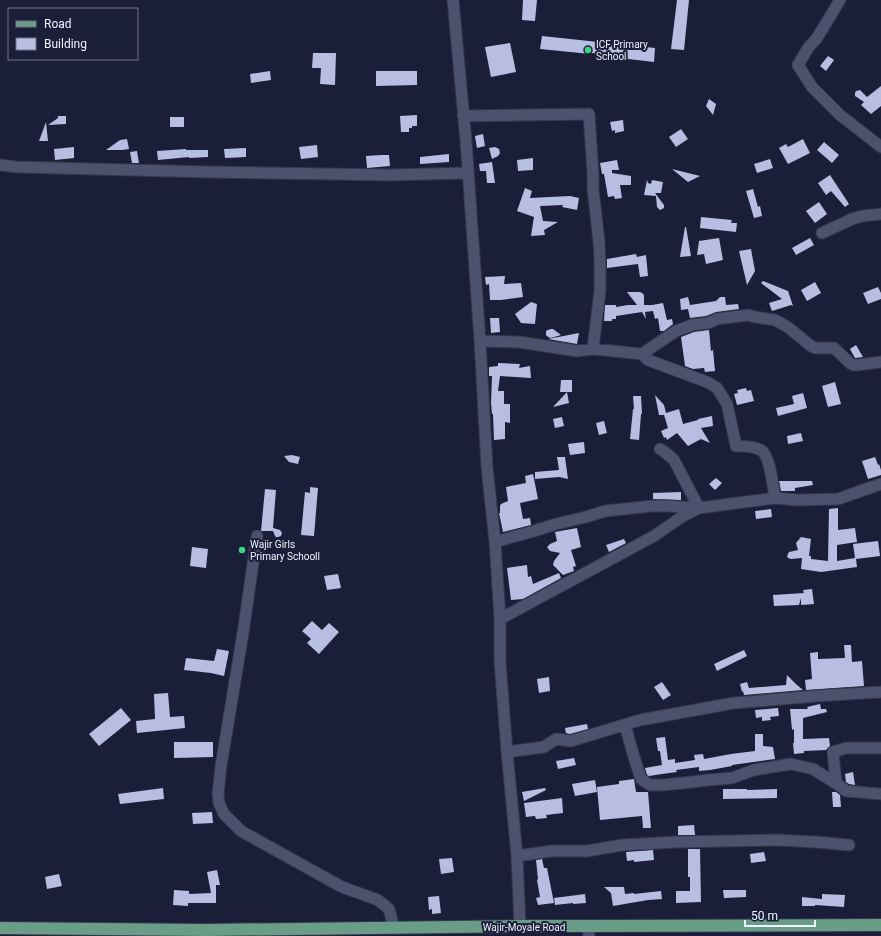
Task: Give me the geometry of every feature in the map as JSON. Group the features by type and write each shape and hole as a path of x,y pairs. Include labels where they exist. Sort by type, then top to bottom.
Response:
{"main road":[{"name":"Wajir-Moyale Road","path":"0,928 207,933 520,926 589,931 881,925"}],"street":[{"path":"453,0 480,341 487,467 495,542 500,619 500,662 517,856 520,926"},
{"path":"840,0 817,38 808,48 798,65 812,87 840,115 881,147"},
{"path":"463,116 589,114 593,189 600,261 600,291 592,349"},
{"path":"0,165 209,172 373,175 467,173"},
{"path":"822,233 852,219 862,216 881,214"},
{"path":"642,354 676,331 692,325 708,324 716,319 748,315 780,322 815,348 834,348 851,364 858,365 881,362"},
{"path":"480,341 519,342 577,351 592,349 642,354 648,360 707,382 717,388 727,404 736,446 754,447 763,451 768,460 775,498"},
{"path":"660,449 674,460 699,508"},
{"path":"495,542 605,511 652,506 699,508 775,498 798,500 838,499 881,484"},
{"path":"500,619 654,536 682,516 699,508"},
{"path":"257,536 221,766 218,794 219,803 224,814 241,831 342,887 378,900 389,908 394,928"},
{"path":"507,752 544,747 556,739 571,741 640,720 734,703 881,692"},
{"path":"625,725 641,779 650,785 670,785 732,778 754,770 791,764 813,769 846,791 881,794"},
{"path":"836,783 833,752 846,748 881,748"},
{"path":"517,856 551,851 587,851 622,845 676,842 777,840 849,845"}],"building":[{"path":"523,0 537,0 535,21 522,20"},
{"path":"677,0 689,0 684,50 671,49"},
{"path":"542,36 655,48 654,62 611,57 611,54 590,54 540,49"},
{"path":"510,43 516,72 491,77 485,47"},
{"path":"313,53 336,53 335,85 320,84 321,68 312,68"},
{"path":"828,56 834,60 826,71 820,66"},
{"path":"270,71 271,80 251,83 250,74"},
{"path":"376,71 417,71 417,85 376,86"},
{"path":"881,86 881,106 871,114 861,105 864,102 855,96 855,93 856,91 860,90 867,97"},
{"path":"709,99 716,104 713,115 706,106"},
{"path":"417,115 417,126 412,126 412,128 409,128 409,132 401,132 400,116"},
{"path":"58,116 66,116 66,124 48,125 58,118"},
{"path":"170,117 184,117 184,127 170,127"},
{"path":"623,120 624,131 615,133 615,130 612,131 610,122"},
{"path":"46,122 48,141 39,141"},
{"path":"681,129 688,139 676,147 669,137"},
{"path":"483,134 485,146 477,148 475,136"},
{"path":"127,139 129,149 106,150 120,140"},
{"path":"803,139 810,153 788,164 779,148 786,144 788,147"},
{"path":"824,142 839,155 832,163 817,150"},
{"path":"317,145 318,157 301,159 299,147"},
{"path":"74,147 74,158 55,160 54,149"},
{"path":"495,147 499,149 500,153 492,159 489,148"},
{"path":"246,148 246,157 225,158 224,149"},
{"path":"186,149 208,150 208,157 158,160 157,151"},
{"path":"137,151 139,163 132,163 130,152"},
{"path":"449,154 449,162 420,164 420,157"},
{"path":"389,155 390,166 367,168 366,156"},
{"path":"533,158 533,170 518,171 517,160"},
{"path":"770,159 773,168 757,173 754,164"},
{"path":"617,160 619,170 612,170 612,173 631,176 631,185 620,185 622,198 615,199 614,196 608,197 604,174 602,174 600,163"},
{"path":"492,162 495,183 487,183 486,171 480,171 479,164"},
{"path":"672,169 700,176 688,182"},
{"path":"830,175 849,204 845,207 831,191 826,195 818,183"},
{"path":"647,180 648,183 651,184 652,180 663,182 661,193 655,193 664,205 664,208 660,210 657,207 656,196 644,195"},
{"path":"525,188 532,191 530,198 570,196 579,198 577,210 562,207 563,205 540,206 543,221 558,222 544,230 545,235 531,236 534,217 517,211"},
{"path":"753,189 758,207 760,206 762,216 754,218 746,191"},
{"path":"819,202 827,214 815,223 806,211"},
{"path":"701,217 732,220 731,223 737,223 736,232 700,228"},
{"path":"685,227 691,256 680,257"},
{"path":"719,238 723,260 706,264 704,254 697,255 699,241"},
{"path":"810,238 814,245 796,255 792,248"},
{"path":"751,249 755,271 747,285 739,251"},
{"path":"636,254 637,257 646,255 648,276 640,277 638,264 607,268 607,259"},
{"path":"505,276 504,284 521,283 523,297 490,300 489,284 486,285 485,277"},
{"path":"763,281 788,291 793,306 791,305 772,311 769,303 782,299 761,283"},
{"path":"815,282 821,293 807,301 801,290"},
{"path":"878,287 881,293 881,299 868,304 863,293"},
{"path":"627,292 642,293 644,295 644,305 663,303 667,320 672,319 673,324 664,331 660,331 658,318 655,319 653,311 645,312 646,319 642,312 616,316 616,319 612,319 612,321 604,321 605,305 616,305 616,307 637,305"},
{"path":"688,297 690,305 716,301 720,297 725,297 726,305 738,304 739,309 716,312 706,316 690,318 688,309 681,310 680,299"},
{"path":"531,302 537,304 535,324 521,323 515,314"},
{"path":"490,318 499,318 500,332 491,333"},
{"path":"551,329 561,335 551,338 548,337 546,335 546,331"},
{"path":"709,330 715,371 705,372 704,368 693,369 685,366 681,337 694,332"},
{"path":"579,333 577,344 548,339"},
{"path":"856,345 863,357 855,358 850,349"},
{"path":"498,363 520,364 519,368 530,366 531,378 500,376 498,391 504,391 504,404 510,404 510,423 505,422 505,439 494,440 491,403 492,376 489,376 489,367 498,366"},
{"path":"561,380 572,380 572,392 560,392"},
{"path":"835,382 841,404 828,407 822,386"},
{"path":"746,388 747,391 751,390 754,401 737,405 734,394 738,393 737,390"},
{"path":"567,392 569,403 553,407"},
{"path":"803,393 807,408 778,416 776,408 794,404 792,396"},
{"path":"655,395 664,405 666,413 679,409 683,424 712,416 713,426 701,428 710,443 701,439 688,446 677,433 667,440 666,437 664,438 661,431 668,428 664,415 659,415"},
{"path":"633,396 641,396 642,414 639,440 630,439 634,409"},
{"path":"562,417 564,426 555,428 553,419"},
{"path":"604,421 607,433 599,435 596,423"},
{"path":"801,433 803,441 788,444 787,436"},
{"path":"584,442 585,453 570,455 568,444"},
{"path":"292,455 300,457 298,464 289,462 284,456"},
{"path":"557,457 565,457 568,479 559,477 535,479 535,472 559,470"},
{"path":"875,457 881,470 881,475 868,479 862,461"},
{"path":"533,474 538,499 520,503 523,519 530,518 531,525 503,532 499,513 501,504 508,501 506,487 526,483 525,476"},
{"path":"716,478 722,483 715,490 709,484"},
{"path":"779,481 812,481 813,485 795,488 795,491 781,491"},
{"path":"310,487 318,488 314,536 301,535 305,492 310,493"},
{"path":"265,489 276,490 273,528 280,530 282,533 281,536 278,537 275,536 273,531 261,531"},
{"path":"681,492 681,500 653,499 653,493"},
{"path":"838,508 838,530 855,528 857,542 837,545 837,561 855,558 853,544 878,541 880,556 856,559 857,567 821,572 801,569 802,558 788,558 787,556 789,552 798,550 796,543 801,537 811,539 809,556 811,556 811,559 828,561 829,509"},
{"path":"771,509 772,517 756,519 755,511"},
{"path":"577,528 581,547 571,550 576,566 573,567 574,571 563,575 553,565 560,553 550,551 547,547 557,541 555,532"},
{"path":"624,539 626,543 609,552 606,545"},
{"path":"192,547 208,549 206,568 190,566"},
{"path":"527,565 528,577 531,576 533,584 559,573 561,578 523,599 511,600 507,568"},
{"path":"338,574 341,588 327,590 324,576"},
{"path":"812,589 814,604 801,605 801,598 799,605 774,606 773,595 804,593 803,590"},
{"path":"312,621 322,630 329,623 339,632 319,654 307,643 311,639 302,631"},
{"path":"844,645 851,645 852,662 862,661 864,686 806,690 805,680 812,679 810,653 818,652 818,659 845,658"},
{"path":"217,649 229,651 224,676 184,670 186,658 214,661"},
{"path":"744,650 747,656 717,671 714,664"},
{"path":"787,675 803,690 744,695 743,691 742,692 740,684 747,682 749,688 786,685"},
{"path":"549,677 550,691 539,693 537,679"},
{"path":"662,682 671,695 663,700 654,687"},
{"path":"168,693 170,717 184,716 185,728 137,733 136,721 155,719 154,694"},
{"path":"820,704 821,709 826,709 827,712 803,718 803,739 829,738 830,746 826,750 804,751 804,753 794,754 794,729 792,730 790,709 808,709 807,707"},
{"path":"121,708 131,720 99,746 89,734"},
{"path":"778,708 779,716 770,717 771,720 762,721 762,717 756,718 755,710"},
{"path":"587,724 588,729 570,734 566,733 565,728"},
{"path":"755,734 763,734 763,746 773,747 775,759 732,765 710,770 699,771 699,767 676,770 677,772 647,775 645,768 662,765 656,738 665,737 668,760 675,759 675,763 695,760 694,755 703,754 704,759 755,751"},
{"path":"174,742 213,742 213,757 174,758"},
{"path":"574,758 576,765 558,769 556,761"},
{"path":"853,772 855,785 846,782 845,774"},
{"path":"634,779 636,792 648,792 651,828 643,828 642,816 600,820 597,787 619,784 619,781"},
{"path":"595,780 597,792 575,796 572,784"},
{"path":"163,788 164,799 120,804 118,794"},
{"path":"545,788 546,790 524,801 522,792"},
{"path":"723,789 777,789 777,798 723,799"},
{"path":"832,792 836,792 840,795 841,807 833,807"},
{"path":"562,798 563,813 546,815 547,818 536,819 535,816 526,817 524,803"},
{"path":"212,812 213,823 193,824 192,813"},
{"path":"694,825 695,835 678,835 678,826"},
{"path":"688,849 700,849 701,902 676,903 676,891 690,891 690,877 688,877"},
{"path":"653,850 654,860 634,862 634,860 627,861 626,852"},
{"path":"764,852 766,861 751,863 750,854"},
{"path":"452,858 454,872 441,874 439,859"},
{"path":"542,859 544,868 547,868 554,903 538,905 536,898 540,897 536,860"},
{"path":"217,870 220,885 216,885 216,903 188,903 188,906 173,905 174,890 189,891 189,894 211,893 207,872"},
{"path":"59,874 62,886 47,889 45,877"},
{"path":"604,887 624,887 625,894 661,891 662,899 613,906 611,893"},
{"path":"723,890 746,890 746,897 724,898"},
{"path":"585,894 586,903 555,905 554,898"},
{"path":"822,894 845,895 844,907 815,905 802,906 802,897 822,899"},
{"path":"439,896 441,913 432,914 432,909 429,910 428,897"}],"place":[{"name":"ICF Primary School","path":"588,50"},
{"name":"Wajir Girls Primary Schooll","path":"242,550"}]}
